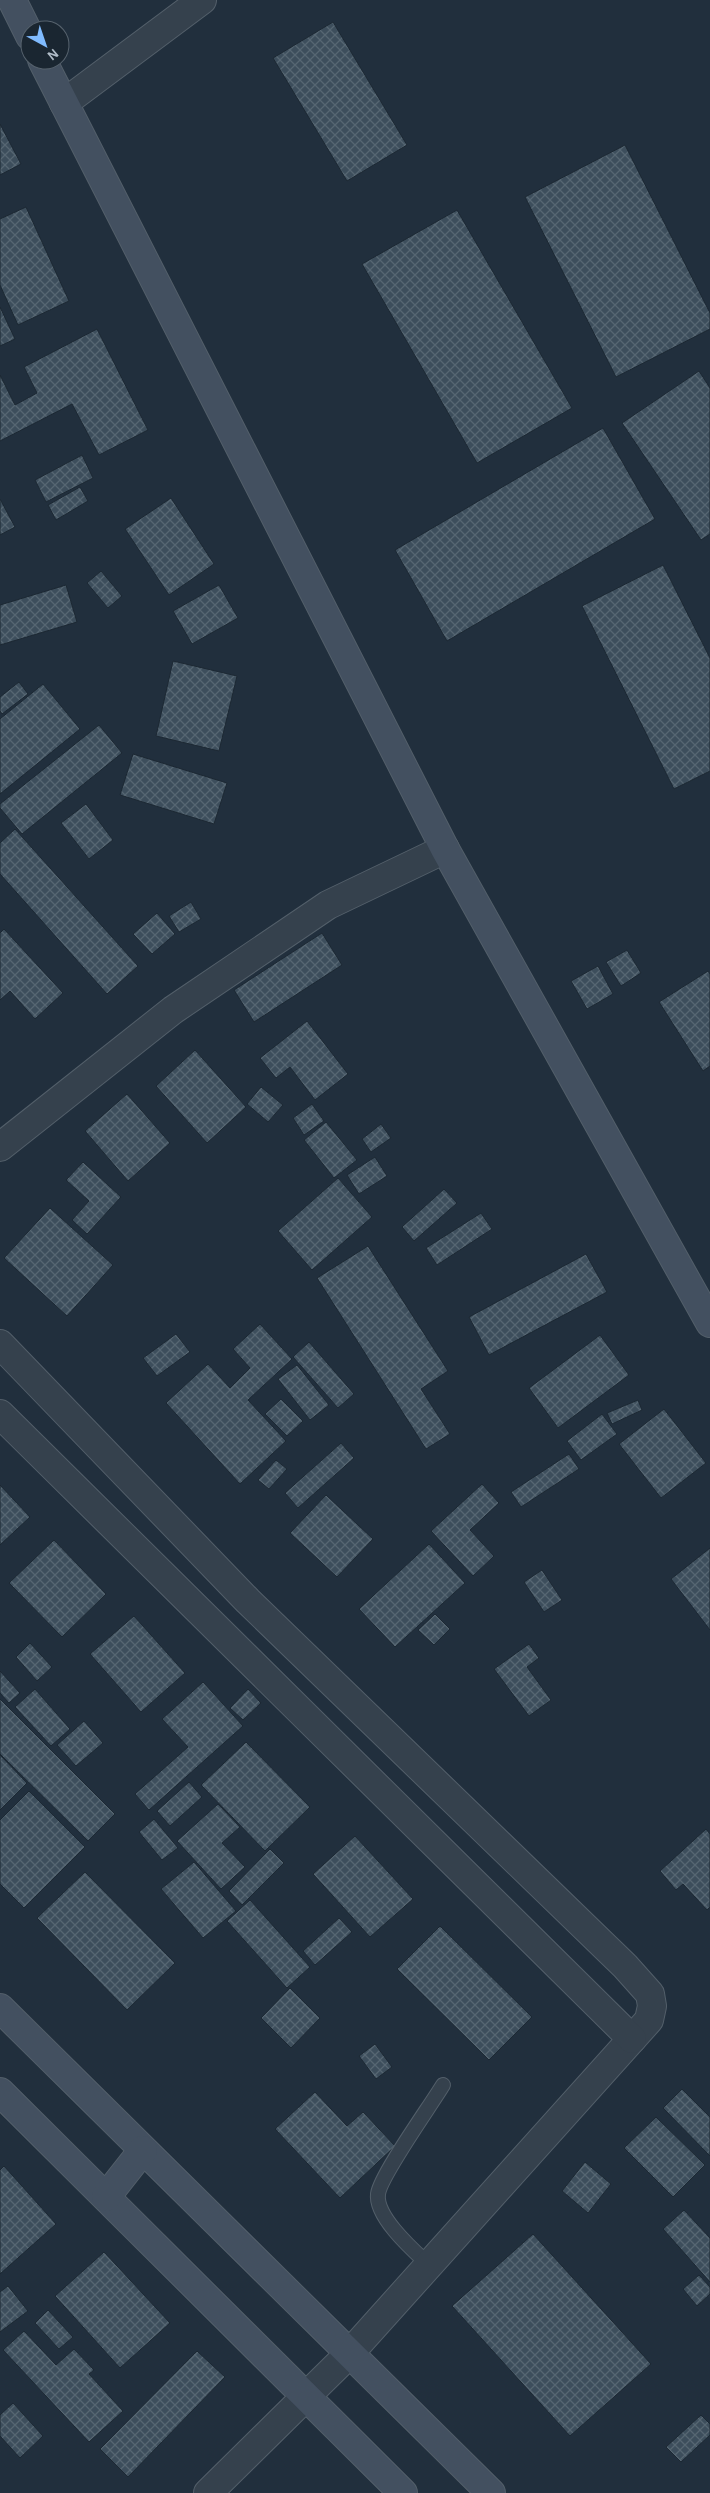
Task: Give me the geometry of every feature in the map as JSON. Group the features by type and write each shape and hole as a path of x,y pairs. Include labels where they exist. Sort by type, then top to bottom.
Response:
{"main road":[{"path":"12,0 22,20"},
{"path":"47,70 445,849 710,1323"},
{"path":"0,2008 491,2493"},
{"path":"0,2092 402,2493"},
{"path":"106,2197 143,2150"}],"street":[{"path":"64,103 202,0"},
{"path":"0,1147 173,1010 328,906 445,849"},
{"path":"0,1344 248,1601 638,1979 650,1994 652,2006 649,2020 349,2354 208,2493"},
{"path":"0,1414 632,2039"}],"lane":[{"path":"428,2265 403,2240 382,2212 378,2195 385,2178 443,2085"}],"building":[{"path":"333,22 407,145 347,181 273,58"},
{"path":"0,124 21,164 0,175"},
{"path":"625,145 710,313 710,329 616,377 525,197"},
{"path":"26,207 69,301 18,325 0,285 0,219"},
{"path":"457,210 572,408 477,463 362,264"},
{"path":"0,307 15,339 0,346"},
{"path":"97,329 148,430 99,455 72,404 0,441 0,375 15,405 37,393 24,367"},
{"path":"699,371 710,388 710,534 701,540 622,423"},
{"path":"603,428 655,519 447,641 395,550"},
{"path":"82,455 93,478 46,502 35,480"},
{"path":"80,487 88,501 56,520 48,505"},
{"path":"171,498 214,564 169,595 125,529"},
{"path":"0,499 15,527 0,535"},
{"path":"663,565 710,658 710,771 674,789 582,606"},
{"path":"101,571 122,596 108,608 87,583"},
{"path":"66,585 77,622 0,645 0,605"},
{"path":"219,585 238,618 192,644 173,611"},
{"path":"173,661 237,676 219,751 156,736"},
{"path":"19,682 28,694 2,714 0,711 0,697"},
{"path":"43,684 80,729 0,794 0,719"},
{"path":"99,725 122,753 22,834 0,808 0,804"},
{"path":"133,754 227,783 214,824 120,795"},
{"path":"86,804 113,840 89,859 61,823"},
{"path":"15,829 138,966 107,994 0,874 0,843"},
{"path":"191,902 201,919 179,932 169,916"},
{"path":"157,913 175,934 152,954 133,934"},
{"path":"4,929 63,993 35,1019 10,991 0,1000 0,933"},
{"path":"322,933 342,965 254,1022 234,990"},
{"path":"627,950 641,973 621,986 606,962"},
{"path":"598,966 613,994 587,1009 571,981"},
{"path":"708,971 710,974 710,1066 703,1071 659,1002"},
{"path":"307,1021 348,1074 315,1100 290,1067 276,1078 260,1058"},
{"path":"195,1050 246,1107 207,1143 156,1086"},
{"path":"261,1087 283,1105 268,1122 247,1104"},
{"path":"127,1094 170,1143 128,1181 85,1131"},
{"path":"312,1104 324,1121 304,1135 293,1118"},
{"path":"326,1122 357,1160 334,1178 304,1140"},
{"path":"381,1124 391,1138 371,1152 362,1139"},
{"path":"375,1157 387,1176 359,1194 347,1175"},
{"path":"83,1162 121,1197 87,1234 72,1220 89,1201 66,1180"},
{"path":"338,1178 372,1217 312,1270 278,1231"},
{"path":"444,1189 457,1203 414,1241 402,1227"},
{"path":"50,1208 113,1265 67,1316 4,1258"},
{"path":"481,1213 492,1229 437,1265 426,1248"},
{"path":"368,1246 448,1371 421,1389 450,1434 426,1449 317,1278"},
{"path":"586,1254 607,1292 489,1355 469,1317"},
{"path":"260,1324 292,1359 248,1400 286,1441 240,1484 166,1403 208,1364 230,1388 250,1368 233,1349"},
{"path":"176,1334 190,1352 157,1376 143,1358"},
{"path":"600,1335 629,1375 558,1428 529,1388"},
{"path":"309,1342 354,1394 338,1408 293,1357"},
{"path":"297,1365 329,1405 310,1420 278,1379"},
{"path":"281,1399 303,1421 287,1436 265,1414"},
{"path":"638,1400 642,1410 612,1424 607,1413"},
{"path":"664,1409 706,1463 661,1498 619,1444"},
{"path":"602,1414 617,1434 581,1460 567,1441"},
{"path":"341,1443 354,1458 298,1508 285,1493"},
{"path":"569,1454 579,1469 521,1507 511,1492"},
{"path":"276,1460 287,1469 269,1489 258,1480"},
{"path":"482,1484 499,1503 470,1530 494,1556 473,1576 431,1531"},
{"path":"0,1485 30,1517 0,1545"},
{"path":"326,1495 373,1539 337,1577 290,1533"},
{"path":"54,1540 106,1594 62,1637 9,1583"},
{"path":"429,1544 465,1583 395,1647 359,1609"},
{"path":"710,1548 710,1630 671,1579"},
{"path":"542,1570 562,1600 544,1612 524,1582"},
{"path":"435,1614 450,1629 434,1645 418,1630"},
{"path":"134,1616 185,1673 141,1712 90,1654"},
{"path":"30,1643 52,1667 37,1681 16,1657"},
{"path":"529,1644 539,1658 527,1667 551,1700 529,1716 494,1669"},
{"path":"0,1671 20,1693 9,1703 0,1693"},
{"path":"203,1682 243,1726 149,1810 135,1794 188,1747 162,1719"},
{"path":"35,1689 70,1729 51,1746 15,1707"},
{"path":"248,1689 261,1703 243,1720 230,1708"},
{"path":"0,1699 115,1814 88,1841 0,1754"},
{"path":"84,1721 103,1743 76,1766 57,1745"},
{"path":"246,1742 310,1807 265,1851 201,1785"},
{"path":"0,1755 27,1783 0,1810"},
{"path":"189,1782 202,1797 170,1826 157,1811"},
{"path":"29,1791 85,1847 24,1908 0,1884 0,1820"},
{"path":"218,1804 240,1827 222,1843 245,1867 221,1889 177,1841"},
{"path":"154,1819 178,1848 162,1860 139,1832"},
{"path":"706,1829 710,1834 710,1907 707,1910 683,1884 676,1890 660,1871"},
{"path":"355,1836 413,1899 370,1937 313,1874"},
{"path":"270,1849 284,1863 242,1905 229,1891"},
{"path":"194,1862 236,1911 203,1938 161,1889"},
{"path":"85,1872 175,1963 127,2010 37,1918"},
{"path":"250,1900 310,1967 287,1988 227,1921"},
{"path":"339,1918 352,1932 315,1965 303,1951"},
{"path":"440,1926 532,2017 489,2060 397,1969"},
{"path":"290,1988 320,2018 291,2048 261,2018"},
{"path":"375,2044 392,2067 376,2079 359,2056"},
{"path":"682,2089 710,2117 710,2156 663,2108"},
{"path":"315,2092 347,2126 363,2112 395,2146 340,2198 275,2129"},
{"path":"656,2117 705,2165 673,2197 624,2148"},
{"path":"585,2162 611,2184 588,2213 562,2191"},
{"path":"4,2166 56,2224 0,2274 0,2170"},
{"path":"684,2210 710,2238 710,2282 663,2229"},
{"path":"533,2234 651,2364 570,2436 452,2306"},
{"path":"104,2252 170,2323 120,2368 55,2296"},
{"path":"699,2275 710,2287 710,2294 697,2306 683,2289"},
{"path":"8,2286 28,2311 0,2332 0,2292"},
{"path":"48,2310 73,2337 59,2349 35,2323"},
{"path":"24,2331 56,2365 74,2349 94,2370 89,2374 123,2411 89,2442 3,2350"},
{"path":"197,2351 225,2377 128,2477 100,2449"},
{"path":"13,2403 43,2436 20,2458 0,2436 0,2415"},
{"path":"701,2415 710,2424 710,2435 681,2462 666,2447"}]}
